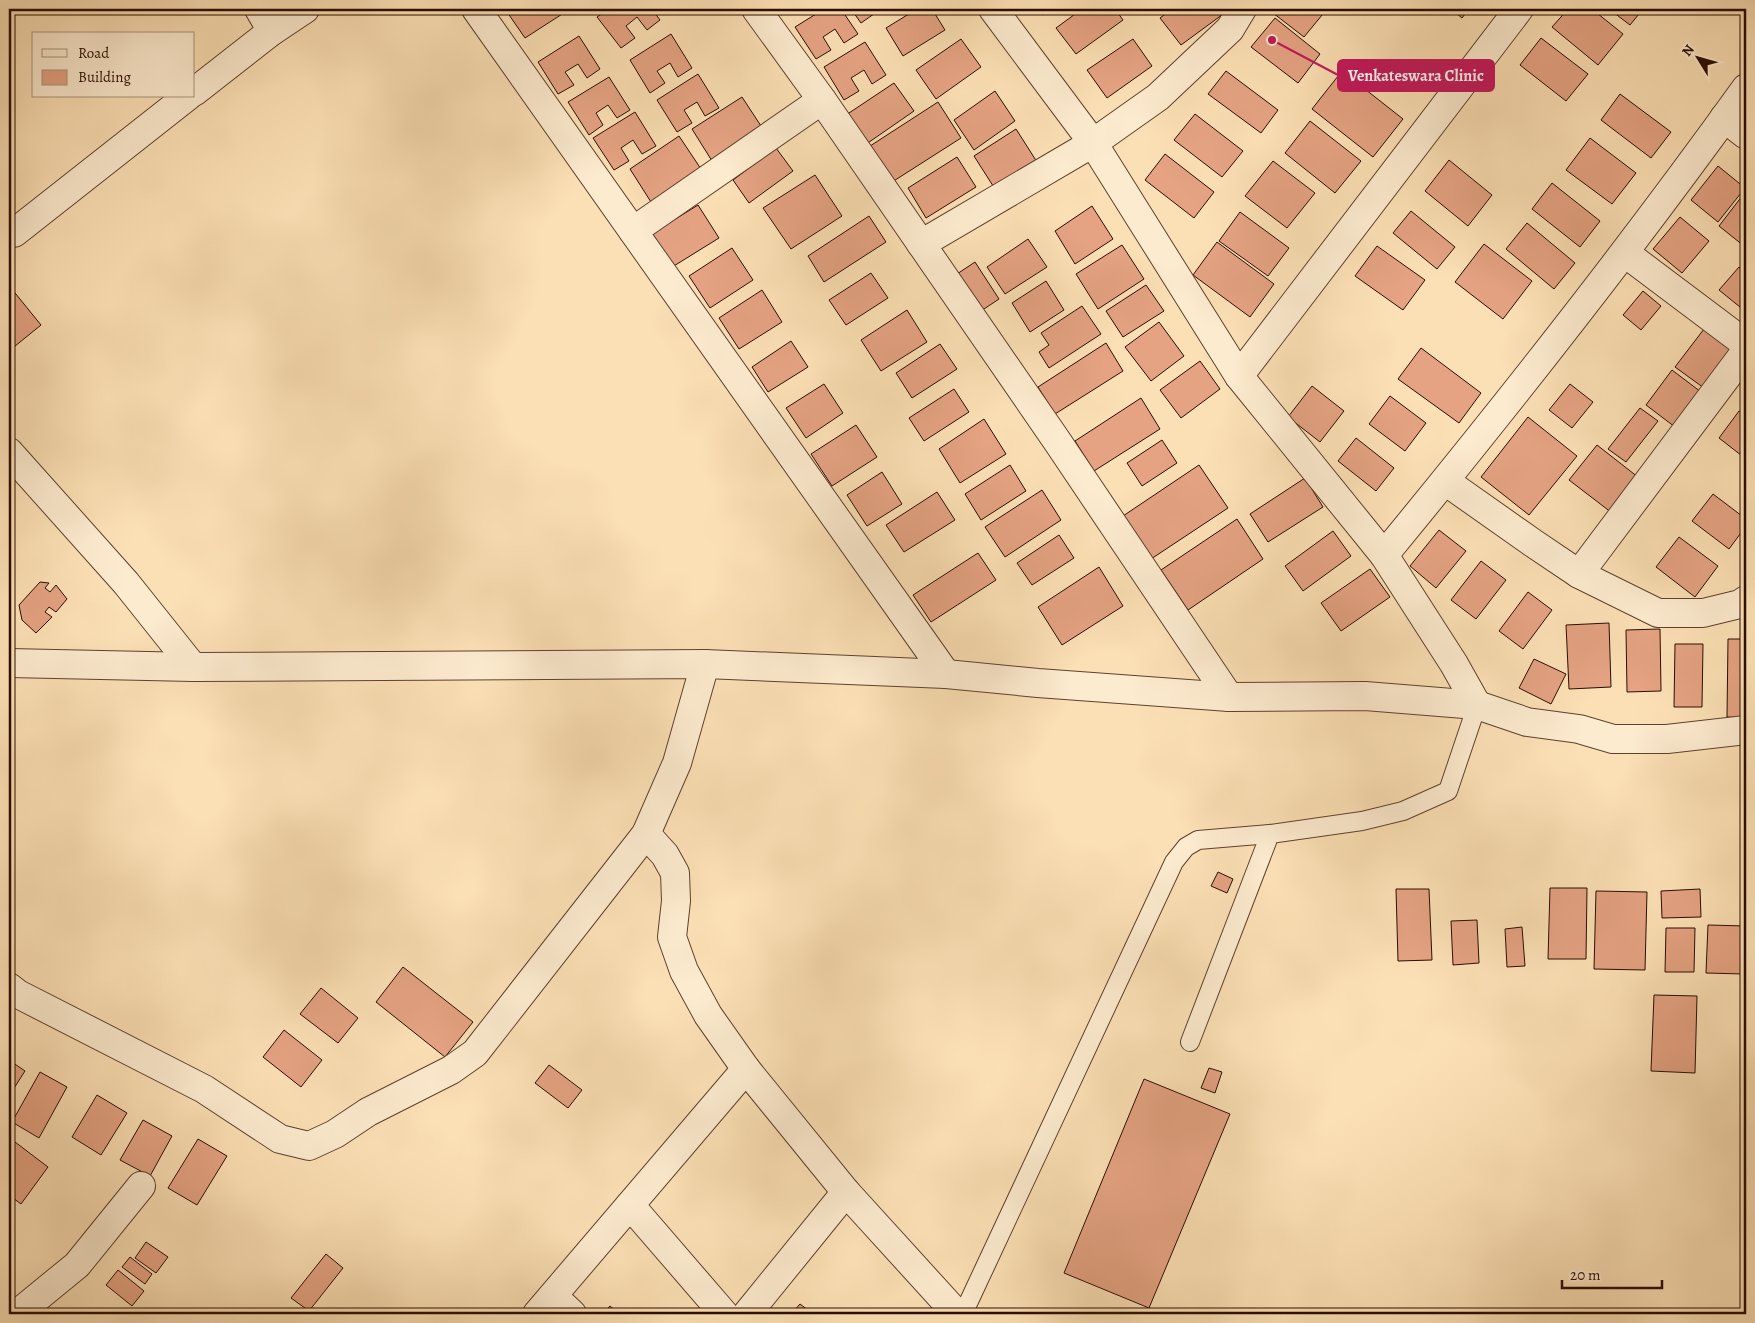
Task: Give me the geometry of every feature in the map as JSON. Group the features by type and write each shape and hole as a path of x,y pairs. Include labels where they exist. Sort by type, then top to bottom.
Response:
{"street":[{"path":"195,91 265,20 305,9"},
{"path":"476,9 946,674"},
{"path":"756,9 822,100 1057,441 1230,697"},
{"path":"994,9 1093,143 1239,376 1384,555 1454,664 1477,704"},
{"path":"921,244 1093,143 1158,97 1230,30 1242,9"},
{"path":"1239,376 1519,9"},
{"path":"1384,555 1445,481 1625,253 1746,88"},
{"path":"14,233 185,98"},
{"path":"633,231 822,100"},
{"path":"1724,118 1746,135"},
{"path":"1625,253 1746,344"},
{"path":"1580,574 1746,350"},
{"path":"9,452 126,583 193,667"},
{"path":"1445,481 1580,574 1658,613 1703,614 1740,604 1746,600"},
{"path":"9,663 193,667 705,664 946,674 1038,683 1230,697 1366,696 1477,704 1527,722 1579,729 1613,738 1667,739 1746,730"},
{"path":"12,998 204,1089 280,1139 309,1146 334,1134 368,1112 451,1070 475,1053 646,834 677,763 705,664"},
{"path":"646,834 665,855 675,873 676,901 672,937 684,971 708,1015 746,1068 846,1192 957,1314"},
{"path":"554,1308 630,1205 746,1068"},
{"path":"18,1314 78,1265 141,1186"},
{"path":"747,1314 846,1192"},
{"path":"630,1205 724,1314"}],"lane":[{"path":"963,1314 1174,862 1186,847 1198,840 1270,834 1362,821 1403,811 1448,791 1477,704"},
{"path":"1190,1042 1270,834"}],"building":[{"path":"505,9 570,9 525,38"},
{"path":"609,9 652,9 660,20 647,30 637,17 626,26 635,38 621,48 597,17"},
{"path":"777,9 791,9 781,15"},
{"path":"824,9 841,9 858,34 844,43 835,29 823,37 831,50 816,59 795,27"},
{"path":"851,9 881,9 861,23"},
{"path":"917,9 932,9 945,30 903,56 886,28"},
{"path":"1038,9 1051,9 1042,15"},
{"path":"1082,9 1115,9 1123,20 1076,54 1056,28"},
{"path":"1172,9 1230,9 1181,45 1160,18"},
{"path":"1276,9 1327,9 1304,37 1273,13"},
{"path":"1451,9 1469,9 1462,18"},
{"path":"1568,9 1592,9 1623,34 1598,65 1552,27"},
{"path":"1609,9 1643,9 1630,25"},
{"path":"1275,18 1320,54 1298,83 1251,47"},
{"path":"671,34 692,68 678,77 670,63 657,71 665,83 650,93 630,60"},
{"path":"579,36 600,69 587,78 578,64 565,72 574,85 558,94 538,62"},
{"path":"1541,38 1588,74 1566,101 1520,65"},
{"path":"961,39 981,67 936,99 916,70"},
{"path":"1133,39 1152,66 1107,98 1087,70"},
{"path":"865,42 886,75 872,84 864,70 851,78 859,91 844,100 824,67"},
{"path":"1226,71 1278,110 1261,133 1208,94"},
{"path":"1342,71 1403,119 1373,157 1312,109"},
{"path":"698,74 719,108 705,116 697,102 684,110 692,123 677,132 657,100"},
{"path":"609,77 630,110 617,118 608,105 596,113 603,125 589,135 568,102"},
{"path":"894,83 914,111 862,147 843,117"},
{"path":"995,91 1015,121 974,150 954,120"},
{"path":"1620,94 1671,132 1651,158 1601,120"},
{"path":"742,97 763,129 712,161 692,129"},
{"path":"938,102 961,138 889,184 867,148"},
{"path":"635,112 656,146 642,154 633,140 621,148 629,161 614,170 593,138"},
{"path":"1195,114 1243,151 1222,177 1174,140"},
{"path":"1310,121 1361,161 1335,193 1285,153"},
{"path":"1016,129 1037,162 995,189 974,156"},
{"path":"679,136 701,169 651,202 630,169"},
{"path":"1590,138 1636,173 1612,204 1566,170"},
{"path":"776,148 793,171 749,203 733,180"},
{"path":"1165,154 1214,192 1194,218 1145,180"},
{"path":"957,157 976,187 926,218 908,188"},
{"path":"1449,160 1492,195 1468,226 1425,191"},
{"path":"1273,161 1315,193 1287,228 1245,196"},
{"path":"1718,166 1745,188 1718,222 1691,200"},
{"path":"815,175 842,216 791,249 763,208"},
{"path":"1552,183 1600,221 1580,247 1532,209"},
{"path":"1746,191 1746,244 1744,246 1719,226"},
{"path":"698,205 719,238 669,269 648,236"},
{"path":"1092,206 1113,239 1075,264 1055,231"},
{"path":"1411,211 1455,247 1437,269 1393,233"},
{"path":"1240,212 1289,248 1268,276 1219,241"},
{"path":"869,216 886,242 824,282 808,256"},
{"path":"1680,217 1709,241 1682,273 1653,249"},
{"path":"1527,223 1575,263 1554,289 1506,249"},
{"path":"1028,239 1047,267 1005,294 987,267"},
{"path":"1217,242 1274,284 1250,317 1193,275"},
{"path":"1484,244 1532,281 1503,319 1455,282"},
{"path":"1122,245 1144,279 1098,309 1076,274"},
{"path":"1377,246 1425,280 1403,310 1355,276"},
{"path":"732,248 753,280 710,308 689,276"},
{"path":"975,262 999,299 978,313 954,276"},
{"path":"1739,267 1746,273 1746,300 1740,307 1719,290"},
{"path":"871,273 888,298 846,325 829,300"},
{"path":"1046,281 1064,310 1030,332 1012,303"},
{"path":"1146,285 1164,311 1123,337 1106,311"},
{"path":"11,288 41,325 9,351 9,290"},
{"path":"762,290 782,322 739,349 719,318"},
{"path":"1643,291 1661,306 1641,330 1623,315"},
{"path":"1082,306 1101,334 1049,368 1039,352 1049,345 1041,333"},
{"path":"907,310 927,342 881,371 861,340"},
{"path":"1159,322 1184,356 1151,381 1125,347"},
{"path":"1704,329 1732,351 1704,388 1675,367"},
{"path":"791,341 808,367 768,392 752,367"},
{"path":"1106,343 1123,371 1055,414 1038,387"},
{"path":"940,344 957,369 912,398 896,373"},
{"path":"1421,348 1481,393 1459,423 1398,379"},
{"path":"1200,361 1220,389 1181,418 1160,390"},
{"path":"1672,370 1701,392 1675,427 1646,405"},
{"path":"824,384 843,413 806,438 786,408"},
{"path":"1570,384 1593,402 1572,428 1549,410"},
{"path":"1312,386 1344,411 1320,442 1288,417"},
{"path":"954,389 969,412 924,441 909,418"},
{"path":"1390,396 1426,423 1405,451 1369,424"},
{"path":"1141,398 1160,429 1094,471 1075,441"},
{"path":"1640,408 1658,421 1626,462 1608,449"},
{"path":"1739,411 1746,416 1746,459 1719,438"},
{"path":"1528,417 1577,456 1529,515 1481,477"},
{"path":"984,419 1006,454 960,483 939,449"},
{"path":"856,425 877,457 832,486 811,454"},
{"path":"1356,438 1394,468 1376,491 1338,461"},
{"path":"1162,440 1177,463 1142,486 1127,463"},
{"path":"1597,445 1643,481 1616,516 1569,480"},
{"path":"1010,465 1026,491 981,520 965,494"},
{"path":"1199,465 1228,508 1151,559 1123,516"},
{"path":"882,472 902,504 867,526 847,495"},
{"path":"1305,478 1323,507 1268,542 1250,514"},
{"path":"1042,490 1061,520 1005,557 985,527"},
{"path":"937,492 955,520 904,552 886,525"},
{"path":"1713,494 1746,519 1746,526 1729,549 1692,521"},
{"path":"1237,519 1263,559 1188,610 1161,570"},
{"path":"1439,530 1466,551 1436,588 1410,566"},
{"path":"1333,531 1351,556 1303,591 1285,566"},
{"path":"1059,535 1074,558 1032,585 1017,563"},
{"path":"1679,537 1718,566 1695,597 1656,567"},
{"path":"978,553 996,580 931,622 913,595"},
{"path":"1481,561 1506,580 1476,619 1451,600"},
{"path":"1099,567 1123,606 1062,645 1038,607"},
{"path":"1370,569 1390,597 1341,631 1321,603"},
{"path":"9,581 14,588 9,593"},
{"path":"40,582 49,583 45,588 50,592 56,585 67,599 56,612 49,607 45,612 52,617 36,633 22,620 19,605"},
{"path":"1528,592 1552,610 1523,649 1499,631"},
{"path":"1609,623 1611,687 1569,689 1566,625"},
{"path":"1660,629 1661,691 1627,692 1626,630"},
{"path":"1728,639 1746,639 1746,718 1727,717"},
{"path":"1675,644 1703,644 1702,707 1674,707"},
{"path":"1534,659 1566,674 1551,704 1519,688"},
{"path":"1218,872 1233,879 1227,893 1211,886"},
{"path":"1550,888 1587,888 1586,959 1548,959"},
{"path":"1396,889 1429,889 1432,960 1398,961"},
{"path":"1700,889 1701,917 1662,918 1661,891"},
{"path":"1596,891 1647,892 1645,970 1594,969"},
{"path":"1477,920 1479,963 1453,965 1451,921"},
{"path":"1708,925 1746,926 1743,974 1706,973"},
{"path":"1522,927 1525,966 1507,967 1505,929"},
{"path":"1666,928 1695,928 1694,972 1665,972"},
{"path":"403,967 473,1022 445,1057 376,1002"},
{"path":"321,988 358,1018 338,1043 300,1014"},
{"path":"1654,995 1697,996 1695,1073 1651,1071"},
{"path":"284,1030 322,1060 301,1087 263,1057"},
{"path":"9,1060 25,1071 9,1096"},
{"path":"549,1065 582,1090 568,1108 535,1083"},
{"path":"1209,1068 1222,1072 1215,1093 1201,1088"},
{"path":"40,1072 67,1087 39,1138 12,1122"},
{"path":"1144,1079 1230,1114 1149,1308 1064,1273"},
{"path":"97,1095 127,1113 101,1155 72,1137"},
{"path":"143,1120 172,1136 150,1176 120,1160"},
{"path":"198,1139 227,1156 197,1205 168,1188"},
{"path":"15,1142 48,1167 21,1204 9,1195 9,1151"},
{"path":"9,1202 14,1207 9,1214"},
{"path":"146,1242 168,1257 156,1273 135,1258"},
{"path":"326,1254 343,1268 309,1311 291,1298"},
{"path":"130,1257 152,1274 145,1284 122,1267"},
{"path":"118,1270 144,1291 132,1306 106,1285"},
{"path":"800,1304 813,1314 791,1314"},
{"path":"610,1306 619,1314 602,1314"},
{"path":"104,1309 111,1314 100,1314"}],"place":[{"name":"Venkateswara Clinic","path":"1272,40"}]}
